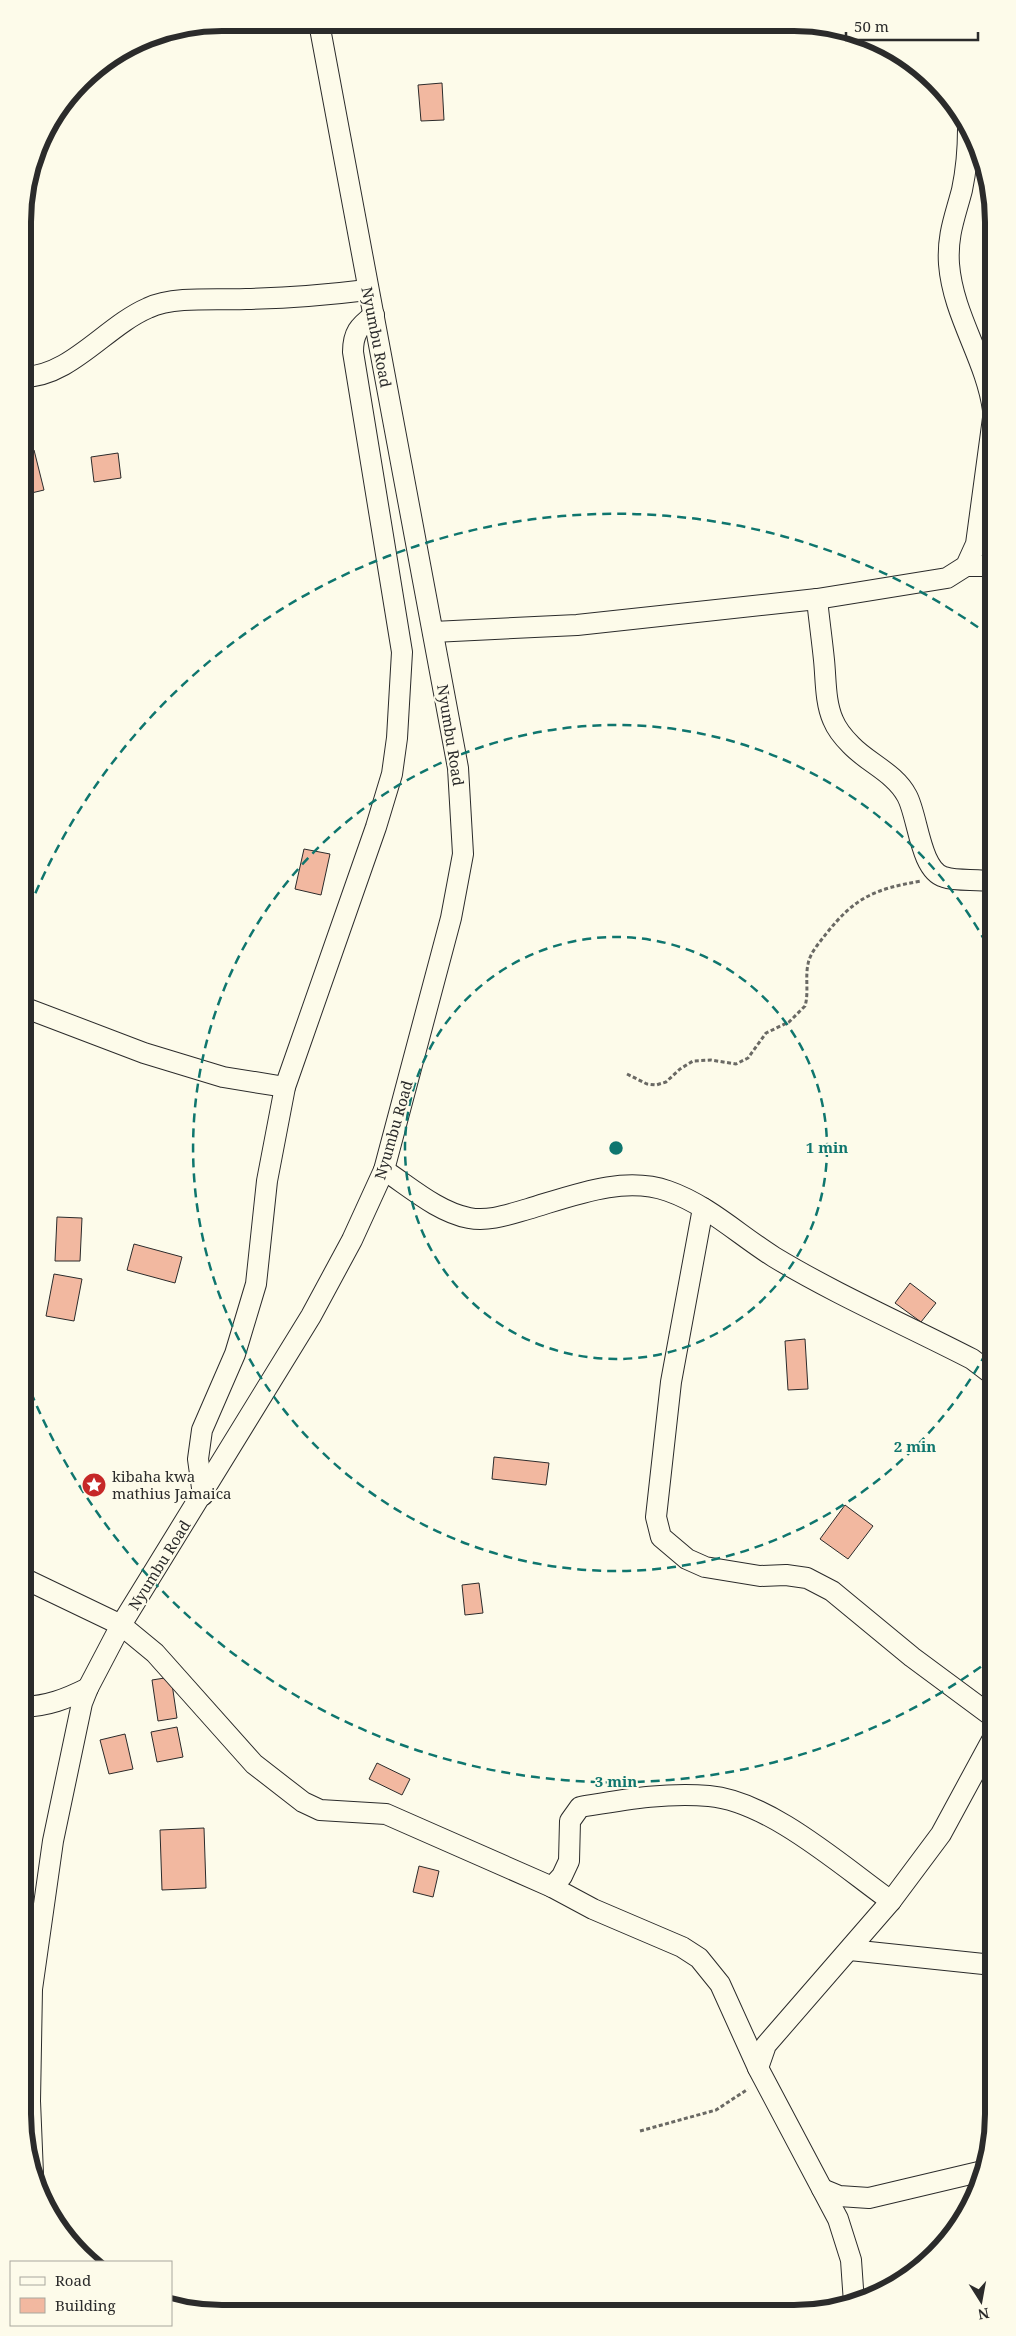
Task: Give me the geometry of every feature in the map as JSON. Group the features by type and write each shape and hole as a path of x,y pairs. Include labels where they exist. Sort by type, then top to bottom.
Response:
{"street":[{"name":"Nyumbu Road","path":"31,2045 32,1989 53,1841 82,1704 88,1688 122,1625 311,1316 352,1240 384,1170 450,918 463,854 458,768 320,31"},
{"path":"967,142 962,188 948,239 949,266 955,300 985,377"},
{"path":"31,375 49,372 63,366 120,323 149,307 175,302 308,297 368,290"},
{"path":"203,1495 198,1459 202,1430 235,1354 256,1284 267,1181 286,1087 376,827 392,774 397,738 402,652 353,352 353,338 359,326 374,315"},
{"path":"966,566 976,544 985,481"},
{"path":"433,632 577,625 817,599 947,578 966,566 985,566"},
{"path":"817,599 827,692 832,720 840,733 852,746 892,778 907,796 930,865 944,877 985,880"},
{"path":"31,1010 144,1053 223,1077 286,1087"},
{"path":"384,1170 445,1209 470,1218 498,1218 580,1193 613,1187 638,1185 668,1191 703,1208 774,1257 972,1359 985,1369"},
{"path":"703,1208 671,1382 656,1517 661,1537 687,1558 705,1567 760,1576 786,1575 807,1578 832,1591 912,1657 985,1711"},
{"path":"31,1582 122,1625 155,1653 254,1764 303,1802 320,1810 386,1814 552,1887 593,1909 682,1946 698,1958 720,1984 760,2073 838,2219 851,2260 853,2295"},
{"path":"31,1707 62,1701 88,1688"},
{"path":"760,2073 766,2045 891,1902 941,1834 985,1753"},
{"path":"552,1887 562,1876 569,1861 570,1821 580,1807 647,1796 709,1796 743,1803 779,1821 891,1902"},
{"path":"850,1950 985,1964"},
{"path":"822,2189 839,2196 869,2198 976,2173"}],"path":[{"path":"627,1074 647,1084 656,1084 666,1082 680,1069 693,1061 711,1060 736,1064 748,1058 766,1033 789,1022 805,1006 808,962 815,948 839,917 858,901 874,892 944,877"},
{"path":"640,2131 716,2110 740,2096 760,2073"}],"building":[{"path":"442,83 444,120 421,121 418,85"},
{"path":"34,450 44,490 31,493 31,451"},
{"path":"118,453 121,478 94,482 91,457"},
{"path":"304,849 330,854 321,895 295,889"},
{"path":"57,1217 82,1218 80,1261 55,1261"},
{"path":"134,1244 182,1257 175,1283 127,1270"},
{"path":"54,1274 82,1279 74,1321 46,1316"},
{"path":"910,1283 936,1303 921,1322 895,1303"},
{"path":"805,1339 808,1389 788,1390 785,1341"},
{"path":"494,1457 549,1463 546,1485 492,1479"},
{"path":"845,1505 873,1526 848,1559 820,1539"},
{"path":"479,1583 483,1613 465,1615 462,1585"},
{"path":"171,1677 177,1718 158,1721 152,1680"},
{"path":"177,1727 183,1757 157,1762 151,1732"},
{"path":"125,1734 133,1769 109,1774 100,1740"},
{"path":"377,1763 410,1779 402,1795 369,1779"},
{"path":"204,1828 206,1888 162,1890 160,1830"},
{"path":"419,1866 439,1871 433,1897 413,1892"}],"place":[{"name":"kibaha kwa mathius Jamaica","path":"94,1485"}]}
